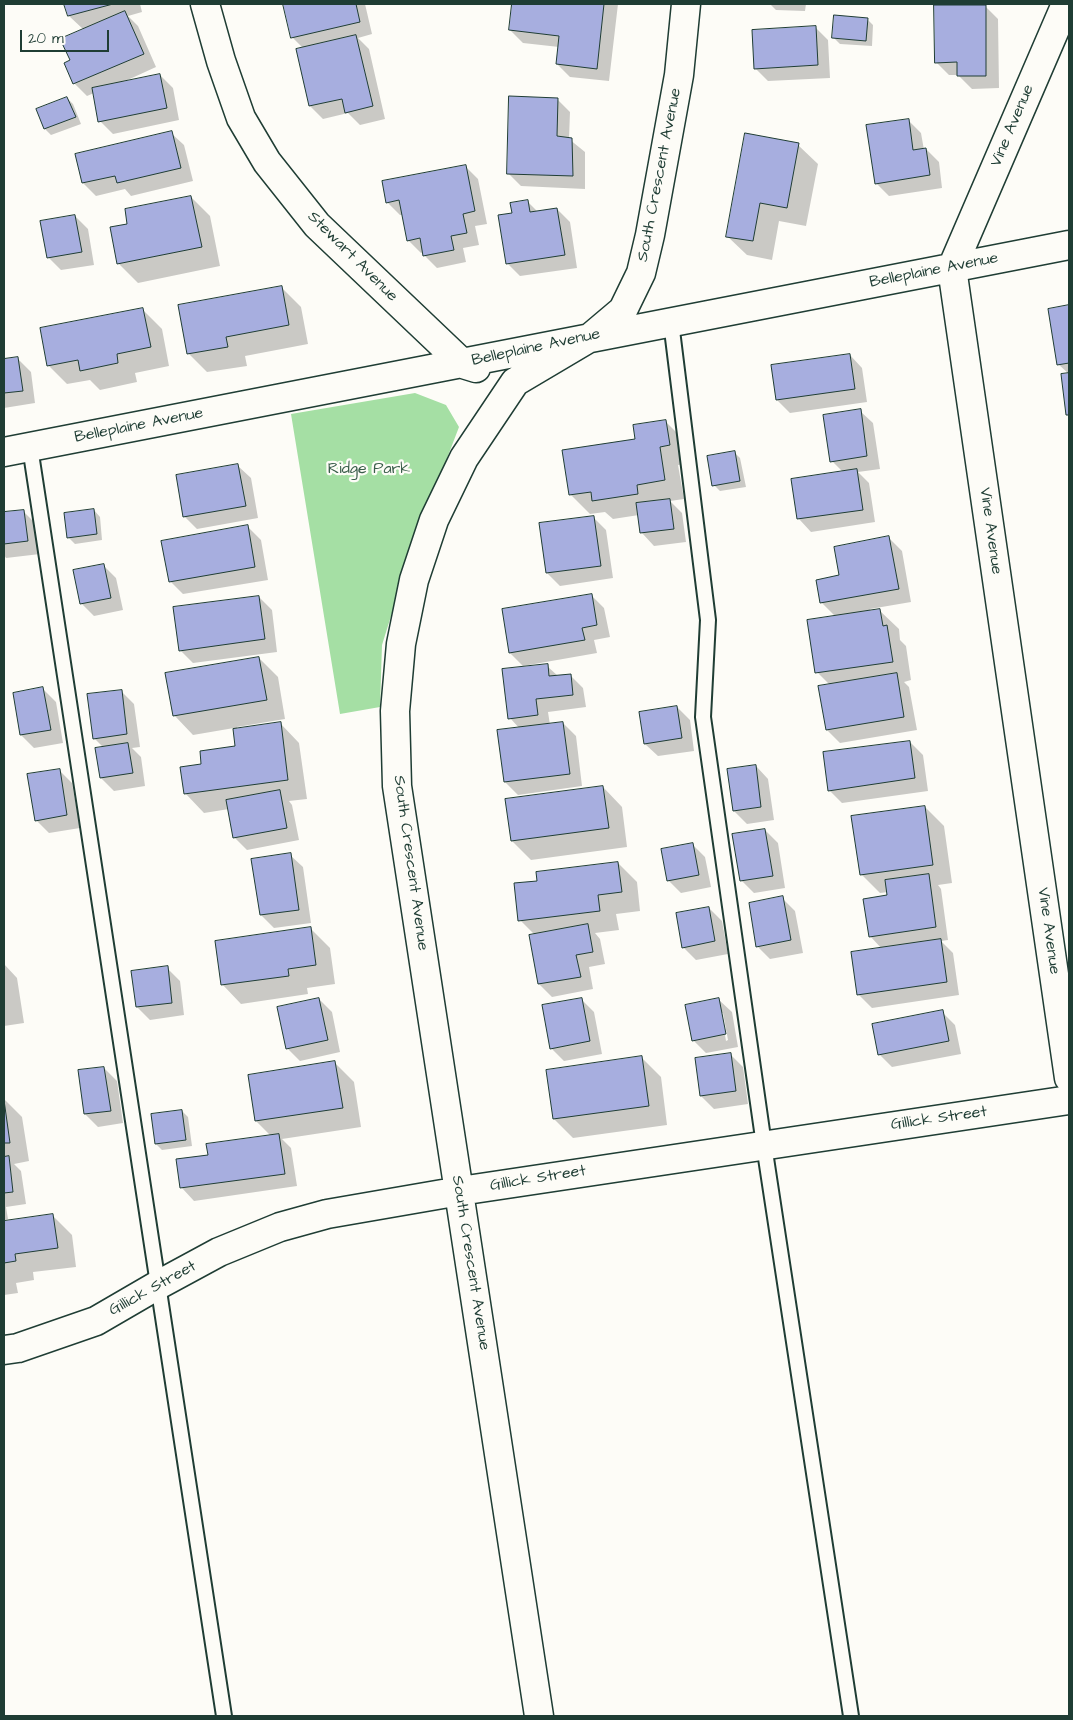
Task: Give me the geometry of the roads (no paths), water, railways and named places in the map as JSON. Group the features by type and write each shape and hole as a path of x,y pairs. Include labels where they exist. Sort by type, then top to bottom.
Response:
{"street":[{"name":"Stewart Avenue","path":"205,4 221,61 241,118 267,162 317,225 463,364 514,382"},
{"name":"South Crescent Avenue","path":"539,1716 397,786 395,711 401,644 414,580 434,520 464,458 514,382 591,337 623,310 641,273 680,75 686,4"},
{"name":"Vine Avenue","path":"1066,4 952,268 1062,981 1069,1078"},
{"name":"Belleplaine Avenue","path":"4,452 1069,245"},
{"name":"Gillick Street","path":"4,1350 18,1348 96,1321 219,1252 280,1227 327,1214 460,1191 1069,1100"}],"lane":[{"path":"671,322 708,620 704,717 764,1145 851,1716"},
{"path":"30,447 224,1716"}],"park label":[{"name":"Ridge Park","path":"369,470"}]}
